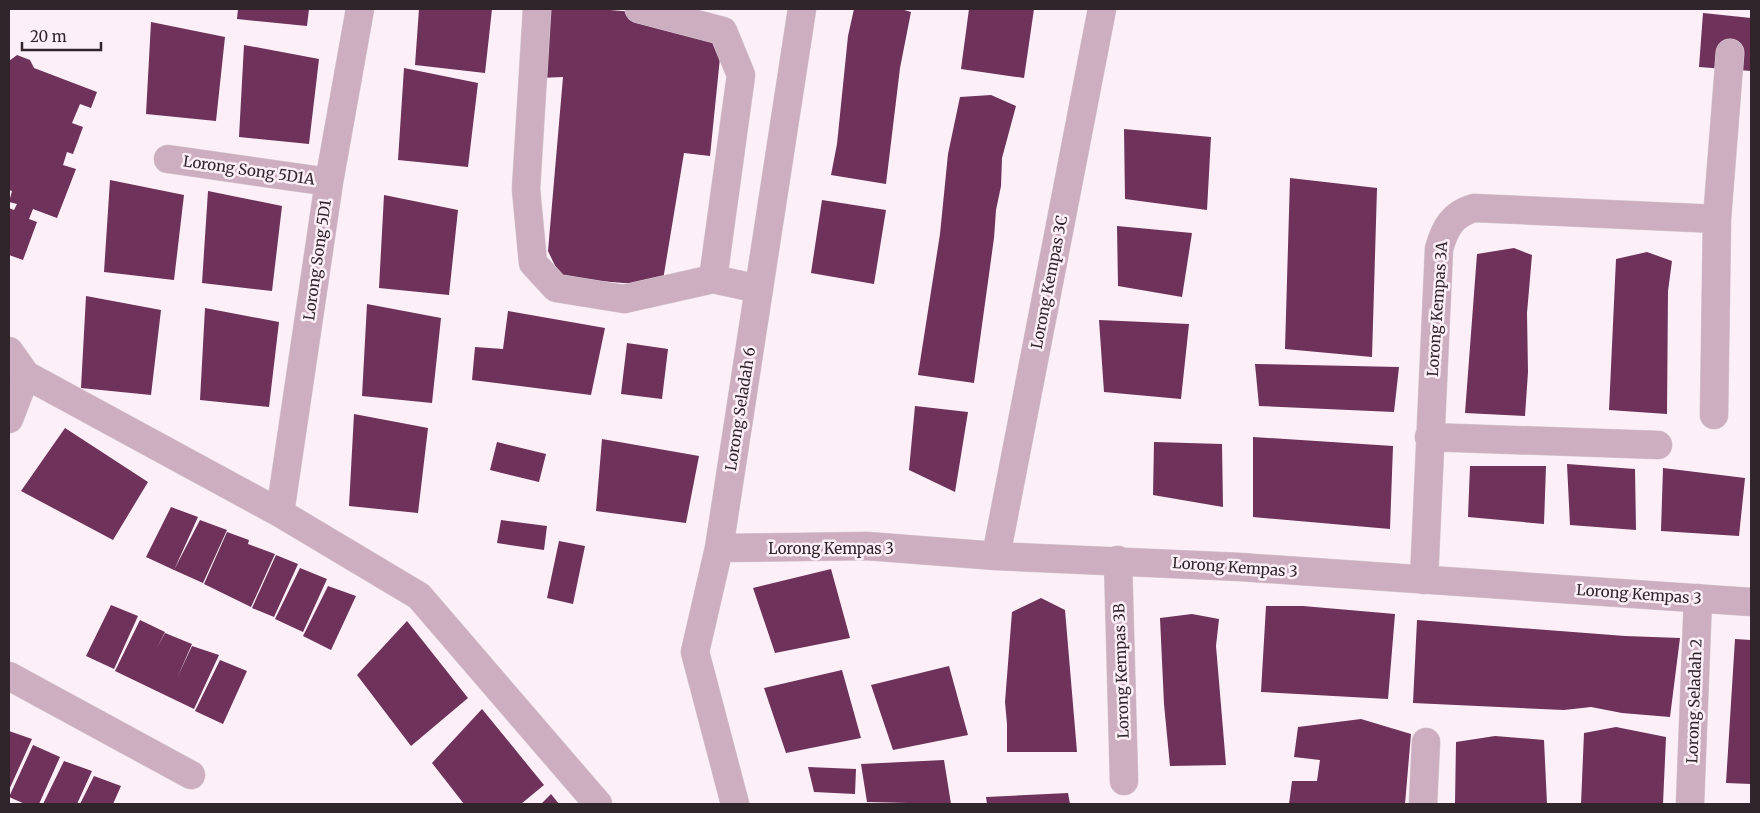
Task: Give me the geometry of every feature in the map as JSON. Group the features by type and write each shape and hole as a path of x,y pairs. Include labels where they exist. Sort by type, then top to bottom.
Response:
{"street":[{"name":"Lorong Song 5D1","path":"280,513 329,182 360,9"},
{"path":"537,9 526,189 533,263 556,288 624,299 714,279 759,289"},
{"path":"639,9 723,31 741,76 714,279"},
{"name":"Lorong Seladah 6","path":"735,804 695,652 718,548 802,9"},
{"name":"Lorong Kempas 3C","path":"996,556 1102,9"},
{"path":"1714,415 1717,219 1730,54"},
{"name":"Lorong Song 5D1A","path":"168,159 329,182"},
{"name":"Lorong Kempas 3A","path":"1424,580 1439,249 1443,234 1451,221 1461,212 1474,208 1540,209 1717,219"},
{"path":"9,351 26,375 280,513 419,596 598,804"},
{"path":"9,419 26,375"},
{"path":"1429,437 1658,446"},
{"name":"Lorong Kempas 3","path":"718,548 867,546 996,556 1118,560 1751,602"},
{"name":"Lorong Kempas 3B","path":"1118,560 1124,782"},
{"name":"Lorong Seladah 2","path":"1690,804 1698,598"},
{"path":"9,676 191,775"},
{"path":"1423,804 1426,742"}],"building":[{"path":"238,9 309,9 307,26 237,19"},
{"path":"419,9 492,9 485,73 415,65"},
{"path":"537,9 598,9 634,12 722,38 710,156 684,153 662,286 561,278 548,251 563,77 539,78"},
{"path":"854,9 901,9 911,12 900,68 886,184 831,175 837,144 848,36"},
{"path":"969,9 1034,9 1024,78 961,69"},
{"path":"1703,13 1751,18 1751,71 1699,67"},
{"path":"151,22 225,37 216,121 146,114"},
{"path":"244,45 319,59 309,144 239,137"},
{"path":"17,55 30,60 34,68 97,92 91,108 80,104 72,123 83,127 73,154 67,152 63,165 76,169 57,218 33,209 29,219 37,222 23,260 9,255 9,208 14,210 17,204 9,202 12,191 9,190 9,61"},
{"path":"404,68 478,83 468,167 398,160"},
{"path":"991,95 1016,106 1002,158 1001,186 996,210 994,238 974,383 918,375 940,234 948,154 960,97"},
{"path":"1124,129 1211,137 1207,210 1125,199"},
{"path":"1290,178 1377,188 1372,357 1285,349"},
{"path":"110,180 184,195 174,280 104,272"},
{"path":"208,191 282,206 272,291 202,283"},
{"path":"384,195 458,210 449,295 379,288"},
{"path":"822,200 886,210 874,284 811,273"},
{"path":"1117,226 1192,233 1182,297 1118,286"},
{"path":"1514,248 1532,255 1527,313 1528,372 1525,416 1465,413 1477,254"},
{"path":"1647,252 1672,261 1668,291 1667,414 1609,410 1616,259"},
{"path":"86,296 161,310 151,395 81,388"},
{"path":"367,304 441,318 432,403 362,396"},
{"path":"205,308 279,322 269,407 200,400"},
{"path":"508,311 605,328 591,395 472,380 475,347 503,349"},
{"path":"1099,320 1189,324 1181,399 1104,392"},
{"path":"627,343 668,349 662,399 621,394"},
{"path":"1255,364 1399,367 1394,412 1259,406"},
{"path":"915,406 968,412 955,492 909,470"},
{"path":"354,414 428,428 418,513 349,506"},
{"path":"65,428 148,482 113,540 21,491"},
{"path":"1253,437 1393,446 1390,529 1253,517"},
{"path":"602,439 699,456 686,523 596,511"},
{"path":"497,442 546,454 539,482 490,470"},
{"path":"1154,442 1222,444 1223,507 1153,495"},
{"path":"1567,464 1635,469 1636,530 1570,525"},
{"path":"1470,466 1546,466 1544,524 1468,517"},
{"path":"1663,468 1745,478 1739,536 1661,531"},
{"path":"171,507 198,517 174,570 146,557"},
{"path":"200,520 227,530 203,583 174,570"},
{"path":"501,520 547,526 544,550 497,543"},
{"path":"227,532 249,540 248,544 275,554 251,607 204,584"},
{"path":"559,541 585,546 573,604 547,598"},
{"path":"276,555 298,564 274,617 252,608"},
{"path":"300,568 327,579 303,632 275,619"},
{"path":"831,569 850,638 775,653 753,588"},
{"path":"328,586 356,596 331,650 303,636"},
{"path":"1041,598 1065,610 1077,752 1007,752 1005,702 1012,612"},
{"path":"111,605 138,616 114,669 86,656"},
{"path":"1266,606 1303,606 1395,614 1388,699 1261,692"},
{"path":"1192,614 1219,619 1216,646 1226,765 1170,766 1164,704 1160,618"},
{"path":"140,620 165,632 157,648 165,633 192,644 177,678 192,646 219,655 194,709 115,671"},
{"path":"1417,620 1625,636 1680,638 1670,717 1622,713 1591,707 1564,710 1413,703"},
{"path":"407,621 468,698 411,746 357,675"},
{"path":"1735,639 1751,640 1751,784 1726,783"},
{"path":"220,660 247,671 223,724 195,711"},
{"path":"949,666 968,735 893,750 871,685"},
{"path":"842,670 861,738 786,753 764,688"},
{"path":"482,709 544,785 521,804 464,804 432,763"},
{"path":"1361,719 1411,734 1405,804 1289,804 1292,781 1317,781 1320,760 1294,757 1298,727"},
{"path":"1616,727 1666,737 1663,804 1581,804 1584,733"},
{"path":"9,731 32,739 9,790"},
{"path":"1495,736 1544,740 1547,804 1455,804 1456,742"},
{"path":"33,745 60,757 39,804 25,804 9,797"},
{"path":"944,760 951,804 867,802 861,764"},
{"path":"64,761 92,771 77,804 43,804"},
{"path":"808,767 856,769 855,794 814,792"},
{"path":"94,776 121,786 113,804 80,804"},
{"path":"1068,793 1070,804 987,804 986,797"},
{"path":"551,794 559,804 541,804"}]}
